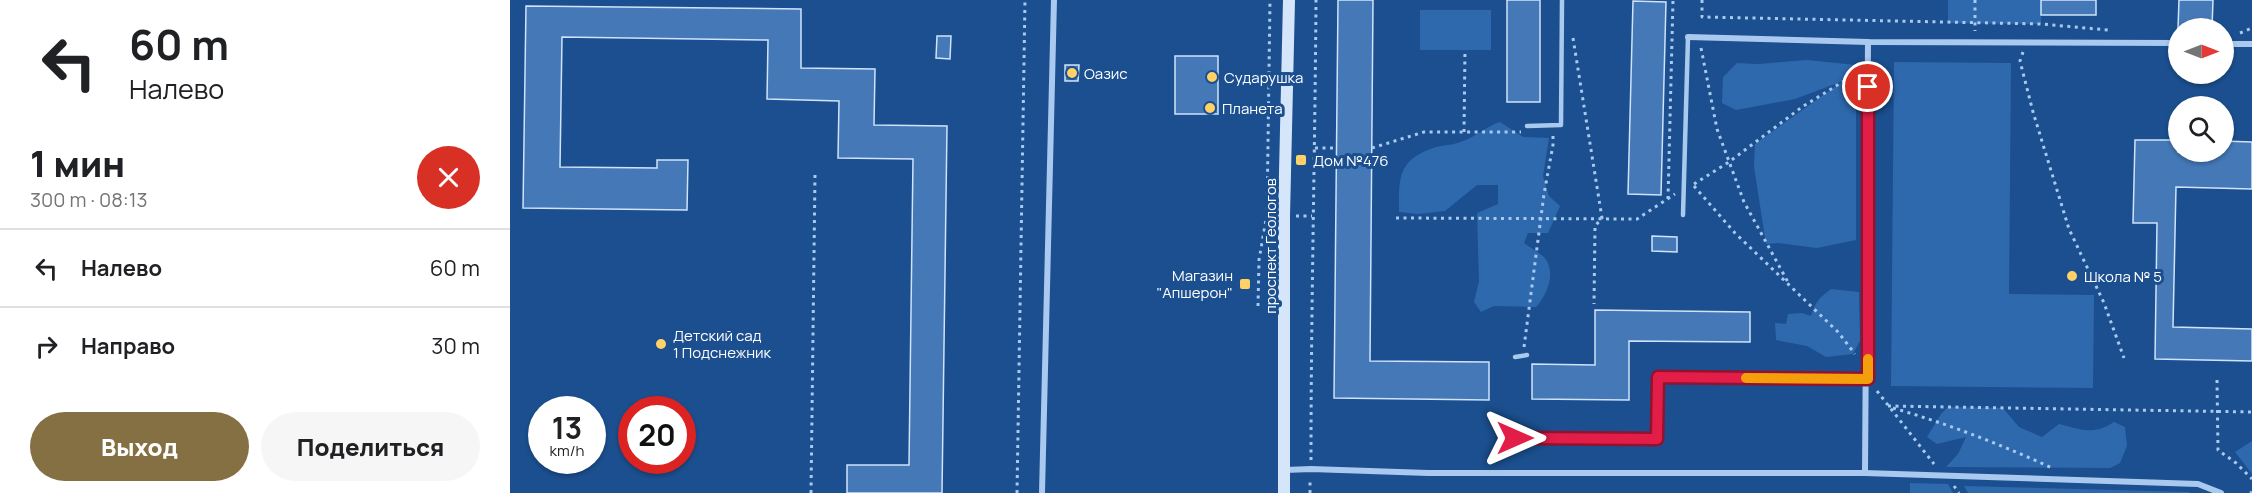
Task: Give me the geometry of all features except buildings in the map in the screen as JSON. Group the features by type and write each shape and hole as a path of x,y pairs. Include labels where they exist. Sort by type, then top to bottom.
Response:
{"street":[{"path":"1042,493 1054,0"},
{"name":"проспект Геологов","path":"1284,493 1284,216 1289,0"},
{"path":"1688,38 1868,42 2168,43"},
{"path":"1865,473 1868,379 1868,42"},
{"path":"2234,44 2252,44"},
{"path":"1285,470 1428,473 1865,473 2198,484 2221,493"}],"lane":[{"path":"1527,126 1561,125 1562,0"},
{"path":"1683,215 1688,38"},
{"path":"1515,357 1525,356"},
{"path":"1515,438 1657,439 1658,377 1868,379"}],"path":[{"path":"1017,493 1025,0"},
{"path":"1258,306 1259,260 1267,214 1270,0"},
{"path":"1311,469 1316,0"},
{"path":"1668,199 1672,0"},
{"path":"1702,0 1702,17 2041,24 2112,31"},
{"path":"1975,0 1976,42"},
{"path":"1572,34 1602,218"},
{"path":"1698,37 1717,129 1729,162 1744,202 1791,288"},
{"path":"2018,42 2023,50 2020,61 2033,112 2069,229 2104,303 2124,357"},
{"path":"1464,132 1465,50"},
{"path":"1857,356 1838,332 1735,233 1693,185 1729,162 1802,107 1860,71"},
{"path":"1525,356 1541,219 1553,145 1553,125"},
{"path":"1372,148 1424,132 1531,132"},
{"path":"1315,147 1337,148"},
{"path":"811,493 815,175"},
{"path":"1396,218 1637,219 1684,188"},
{"path":"1594,304 1595,226 1602,218"},
{"path":"1868,379 1959,493"},
{"path":"2217,380 2218,450 2236,463 2252,480"},
{"path":"1888,406 2252,412"},
{"path":"1888,406 1949,425 2010,449 2062,473 2067,480"}],"shaded area":[{"path":"1948,0 2041,0 2041,24 1948,23"},
{"path":"1420,10 1491,10 1491,50 1420,50"},
{"path":"1807,60 1856,65 1856,240 1817,248 1778,243 1766,244 1754,167 1755,144 1843,81 1795,99 1736,110 1722,103 1723,77 1737,63 1758,64"},
{"path":"1894,62 2011,63 2009,294 2094,295 2093,388 1891,386"},
{"path":"1500,122 1523,137 1549,138 1543,176 1549,196 1560,206 1548,233 1528,233 1524,243 1544,257 1550,269 1547,290 1540,302 1536,307 1494,306 1481,312 1474,302 1479,281 1477,213 1498,204 1498,185 1477,185 1445,211 1418,214 1399,212 1400,179 1407,164 1423,152 1468,139"},
{"path":"1831,289 1859,292 1860,341 1853,354 1826,357 1807,346 1776,340 1775,323 1786,324 1788,314 1802,313 1811,316 1818,300"},
{"path":"1948,407 2003,408 2019,427 2042,437 2059,424 2093,430 2114,422 2125,427 2127,446 2120,463 2110,468 1946,467 1958,454 1966,437 1937,444 1927,437"},
{"path":"2252,441 2252,474 2235,452"},
{"path":"1910,483 1948,484 1953,493 1910,493"},
{"path":"1964,486 2189,492 2190,493 1968,493"}],"slow traffic":[{"path":"1746,378 1868,379 1868,359"}],"place":[{"name":"Оазис","path":"1072,73"},
{"name":"Сударушка","path":"1212,77"},
{"name":"Планета","path":"1210,108"},
{"name":"Дом №476","path":"1301,160"},
{"name":"Школа № 5","path":"2072,276"},
{"name":"Магазин \"Апшерон\"","path":"1245,284"},
{"name":"Детский сад 1 Подснежник","path":"661,344"}],"route":[{"path":"1515,438 1657,439 1658,377 1868,379 1868,87"}]}
